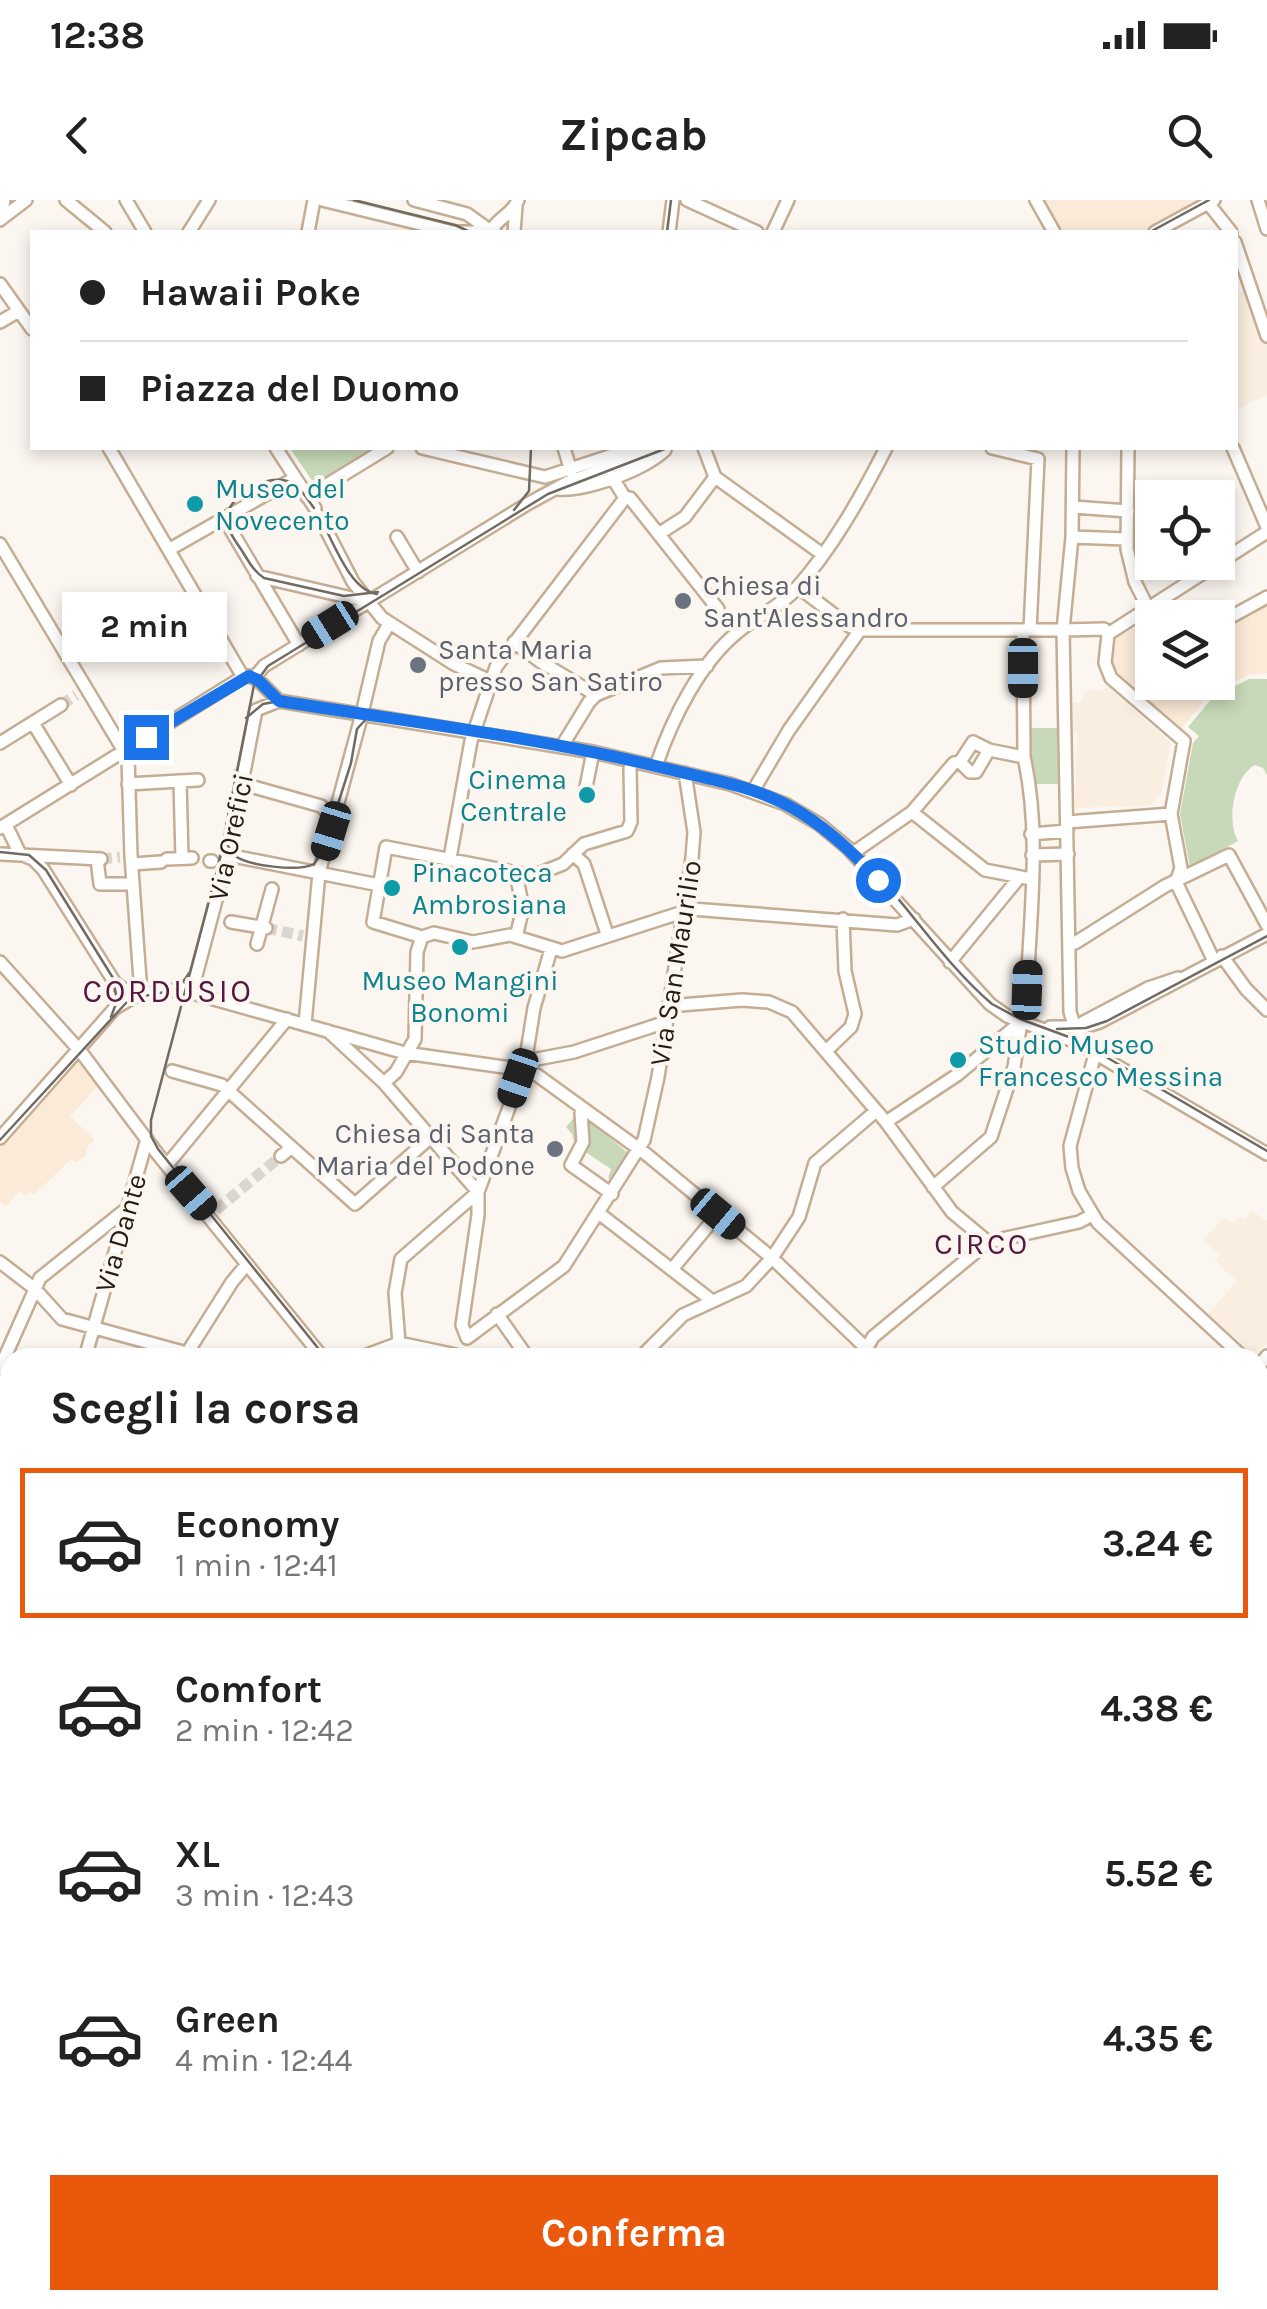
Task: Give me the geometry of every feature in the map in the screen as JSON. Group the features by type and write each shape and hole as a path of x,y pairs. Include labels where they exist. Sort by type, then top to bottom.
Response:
{"street":[{"path":"0,220 7,200 26,200"},
{"path":"0,220 26,200"},
{"path":"66,200 102,230"},
{"path":"126,200 144,230"},
{"path":"190,230 209,200"},
{"path":"322,200 412,213 446,230"},
{"path":"669,230 673,200"},
{"path":"687,200 753,230"},
{"path":"774,230 788,200"},
{"path":"1258,200 1267,229"},
{"path":"1158,230 1211,202 1230,230"},
{"path":"412,213 440,203 473,217 490,230"},
{"path":"440,203 436,220 448,230"},
{"path":"494,230 496,220 517,203"},
{"path":"514,230 517,203"},
{"path":"1040,206 1053,230"},
{"path":"1238,251 1267,336"},
{"path":"0,284 30,327"},
{"path":"0,322 18,312"},
{"path":"109,450 249,677 279,701 363,709 562,746 754,791 806,816 854,854 990,1004 1095,1054 1267,1154"},
{"path":"279,450 353,582 369,602 390,624 490,682"},
{"path":"314,507 385,450"},
{"path":"430,450 545,476 650,450"},
{"path":"565,450 571,470"},
{"path":"532,475 556,488 587,486 651,460 661,450"},
{"path":"705,450 715,477 822,554"},
{"path":"656,766 677,710 707,666 735,635 798,587 858,501 885,450"},
{"path":"1000,450 1038,460 1026,630 1024,758 1032,834 1032,855 1025,879 1027,990"},
{"path":"1073,450 1072,537 1063,630 1070,1012 1075,1028 1095,1054"},
{"path":"1128,450 1126,539 1134,582 1144,600"},
{"path":"1163,600 1267,529 1234,450"},
{"path":"141,994 121,988 46,873 33,859 20,854 3,826 127,754 529,503 618,455"},
{"path":"529,503 532,475"},
{"path":"612,477 625,498 632,500 718,609"},
{"path":"660,534 685,518 715,477"},
{"path":"170,549 295,478"},
{"path":"450,858 470,745 490,682 514,642 625,498"},
{"path":"1072,507 1128,511"},
{"path":"225,520 299,644"},
{"path":"397,537 418,572"},
{"path":"1072,537 1126,539"},
{"path":"0,544 4,560 82,692 127,754 128,859 141,994"},
{"path":"257,576 369,602"},
{"path":"798,587 860,630 1104,629 1108,634 1105,663 1111,678 1184,742 1171,814 1181,868 1176,882 1218,959 1267,1010"},
{"path":"1235,615 1267,598"},
{"path":"1108,634 1135,618"},
{"path":"305,1024 308,936 319,873 380,640 390,624"},
{"path":"754,791 789,730 860,630"},
{"path":"514,642 596,695"},
{"path":"562,746 596,695 660,668 707,666"},
{"name":"Via Orefici","path":"188,988 221,919 228,855 253,716 263,706 279,701"},
{"path":"0,743 61,705"},
{"path":"33,723 71,784"},
{"path":"854,854 912,812 960,762 973,742 1024,758"},
{"path":"586,787 593,752"},
{"path":"630,768 627,831 584,844 563,864 538,875 516,874 386,847 372,922 422,937 434,933 473,942 516,936 562,951 682,910 822,916 897,926 914,919"},
{"name":"Via San Maurilio","path":"467,1338 564,1266 644,1140 655,1093 694,832 685,773"},
{"path":"128,784 198,780"},
{"path":"128,859 187,858 180,781"},
{"path":"243,784 326,808 331,831"},
{"path":"912,812 986,870 1025,879"},
{"path":"1032,834 1171,814"},
{"path":"0,854 99,859 100,884 132,884"},
{"path":"573,854 584,864 608,934"},
{"path":"1032,855 1068,854"},
{"path":"228,855 275,876 319,873 379,884"},
{"path":"1068,942 1075,942 1229,855 1267,924"},
{"path":"516,874 523,908 516,936"},
{"path":"257,944 275,876"},
{"path":"950,962 1025,879"},
{"path":"221,919 263,928"},
{"path":"826,1051 851,1027 856,1014 845,971 843,919"},
{"path":"1041,1027 1075,1028 1169,979 1187,977 1267,934"},
{"path":"384,1083 396,1072 415,1039 417,952 422,937"},
{"path":"463,1348 467,1338 462,1325 478,1192 525,1064 534,1008 551,949"},
{"path":"0,962 80,1051 315,1348"},
{"path":"104,967 112,985 114,1009"},
{"path":"0,1138 114,1009 141,994 188,988 202,996 405,1053 537,1075 639,1150 772,1258 859,1348"},
{"path":"668,1006 742,1000 769,1002 792,1012 886,1122 960,1220 988,1242"},
{"path":"168,1165 287,1019"},
{"path":"522,1070 532,1060 574,1052 666,1022"},
{"path":"886,1122 957,1076 1022,1022"},
{"path":"932,1187 991,1136 1014,1067 1022,1022"},
{"path":"326,1029 384,1083 478,1192"},
{"path":"1095,1054 1070,1146 1075,1179 1092,1216 1231,1348"},
{"path":"178,1072 222,1085 352,1202 360,1202 432,1136"},
{"path":"650,1348 682,1315 746,1286 772,1258 800,1217 812,1169 819,1158 876,1110"},
{"path":"581,1111 583,1142 571,1165 612,1194"},
{"name":"Via Dante","path":"88,1348 147,1139"},
{"path":"400,1343 396,1282 406,1252 478,1192"},
{"path":"9,1348 40,1278 126,1210"},
{"path":"600,1214 711,1300"},
{"path":"673,1268 718,1214"},
{"path":"868,1348 988,1242 1092,1216"},
{"path":"0,1262 62,1318 94,1327"},
{"path":"190,1348 232,1282 248,1264"},
{"path":"496,1314 521,1348"},
{"name":"Via Dante","path":"94,1327 164,1348"},
{"path":"386,1348 400,1343 423,1348"}],"shaded area":[{"path":"1038,200 1202,200 1151,230 1055,230"},
{"path":"1248,288 1267,345 1267,395 1238,409 1238,293"},
{"path":"1267,604 1267,673 1235,682 1235,620"},
{"path":"1135,628 1135,692 1112,673 1113,639"},
{"path":"1107,686 1171,743 1161,794 1151,805 1075,808 1077,733 1073,732 1073,702 1080,703 1090,689 1102,691"},
{"path":"1144,700 1205,700 1180,730"},
{"path":"79,1051 103,1081 70,1116 94,1139 85,1156 76,1162 70,1160 34,1195 30,1191 25,1196 19,1191 6,1206 0,1201 0,1139"},
{"path":"1252,1211 1267,1221 1267,1344 1262,1348 1247,1348 1208,1314 1237,1281 1215,1261 1220,1255 1203,1240 1224,1218 1233,1223 1238,1217 1244,1220"}],"green space":[{"path":"291,450 376,450 315,485"},
{"path":"1249,679 1267,679 1267,775 1255,765 1237,789 1233,822 1238,841 1190,867 1180,814 1193,743 1199,736 1188,727 1210,700 1235,700 1235,686"},
{"path":"1026,728 1057,728 1058,784 1033,784"},
{"path":"579,1112 628,1153 612,1181 608,1178 611,1169 575,1145 566,1127"}],"tunnel":[{"path":"61,705 76,695"},
{"path":"101,859 120,857"},
{"path":"266,928 303,936"},
{"path":"216,1210 281,1156"}],"tram line":[{"path":"354,200 466,230"},
{"path":"667,230 671,200"},
{"path":"1154,230 1209,200"},
{"path":"514,510 529,491 531,450"},
{"path":"318,1348 151,1136 151,1120 218,867 254,685 268,666 548,494 662,450"},
{"path":"314,508 292,483 269,481 249,489 233,502 227,524 264,578 344,596 378,592"},
{"path":"319,516 350,574 377,594"},
{"path":"246,718 263,704 285,700 608,754 701,775 769,796 811,817 854,850 950,962 992,1004 1077,1040 1267,1151"},
{"path":"225,832 230,850 241,859 286,868 314,864 323,851 351,763 357,729 367,718 380,715"},
{"path":"0,852 29,855 46,870 113,978 117,1001 111,1017"},
{"path":"1057,1029 1086,1028 1107,1021 1267,936"},
{"path":"0,1140 126,1003 176,987 189,973"}],"place":[{"name":"Museo del Novecento","path":"195,504"},
{"name":"Chiesa di Sant'Alessandro","path":"683,601"},
{"name":"Santa Maria presso San Satiro","path":"418,665"},
{"name":"Cinema Centrale","path":"587,795"},
{"name":"Pinacoteca Ambrosiana","path":"392,888"},
{"name":"Museo Mangini Bonomi","path":"460,947"},
{"name":"Studio Museo Francesco Messina","path":"958,1060"},
{"name":"Chiesa di Santa Maria del Podone","path":"555,1149"}],"district":[{"name":"CORDUSIO","path":"168,991"},
{"name":"CIRCO","path":"982,1244"}],"route":[{"path":"146,737 249,676 279,701 593,752 754,791 818,824 878,880"}]}
